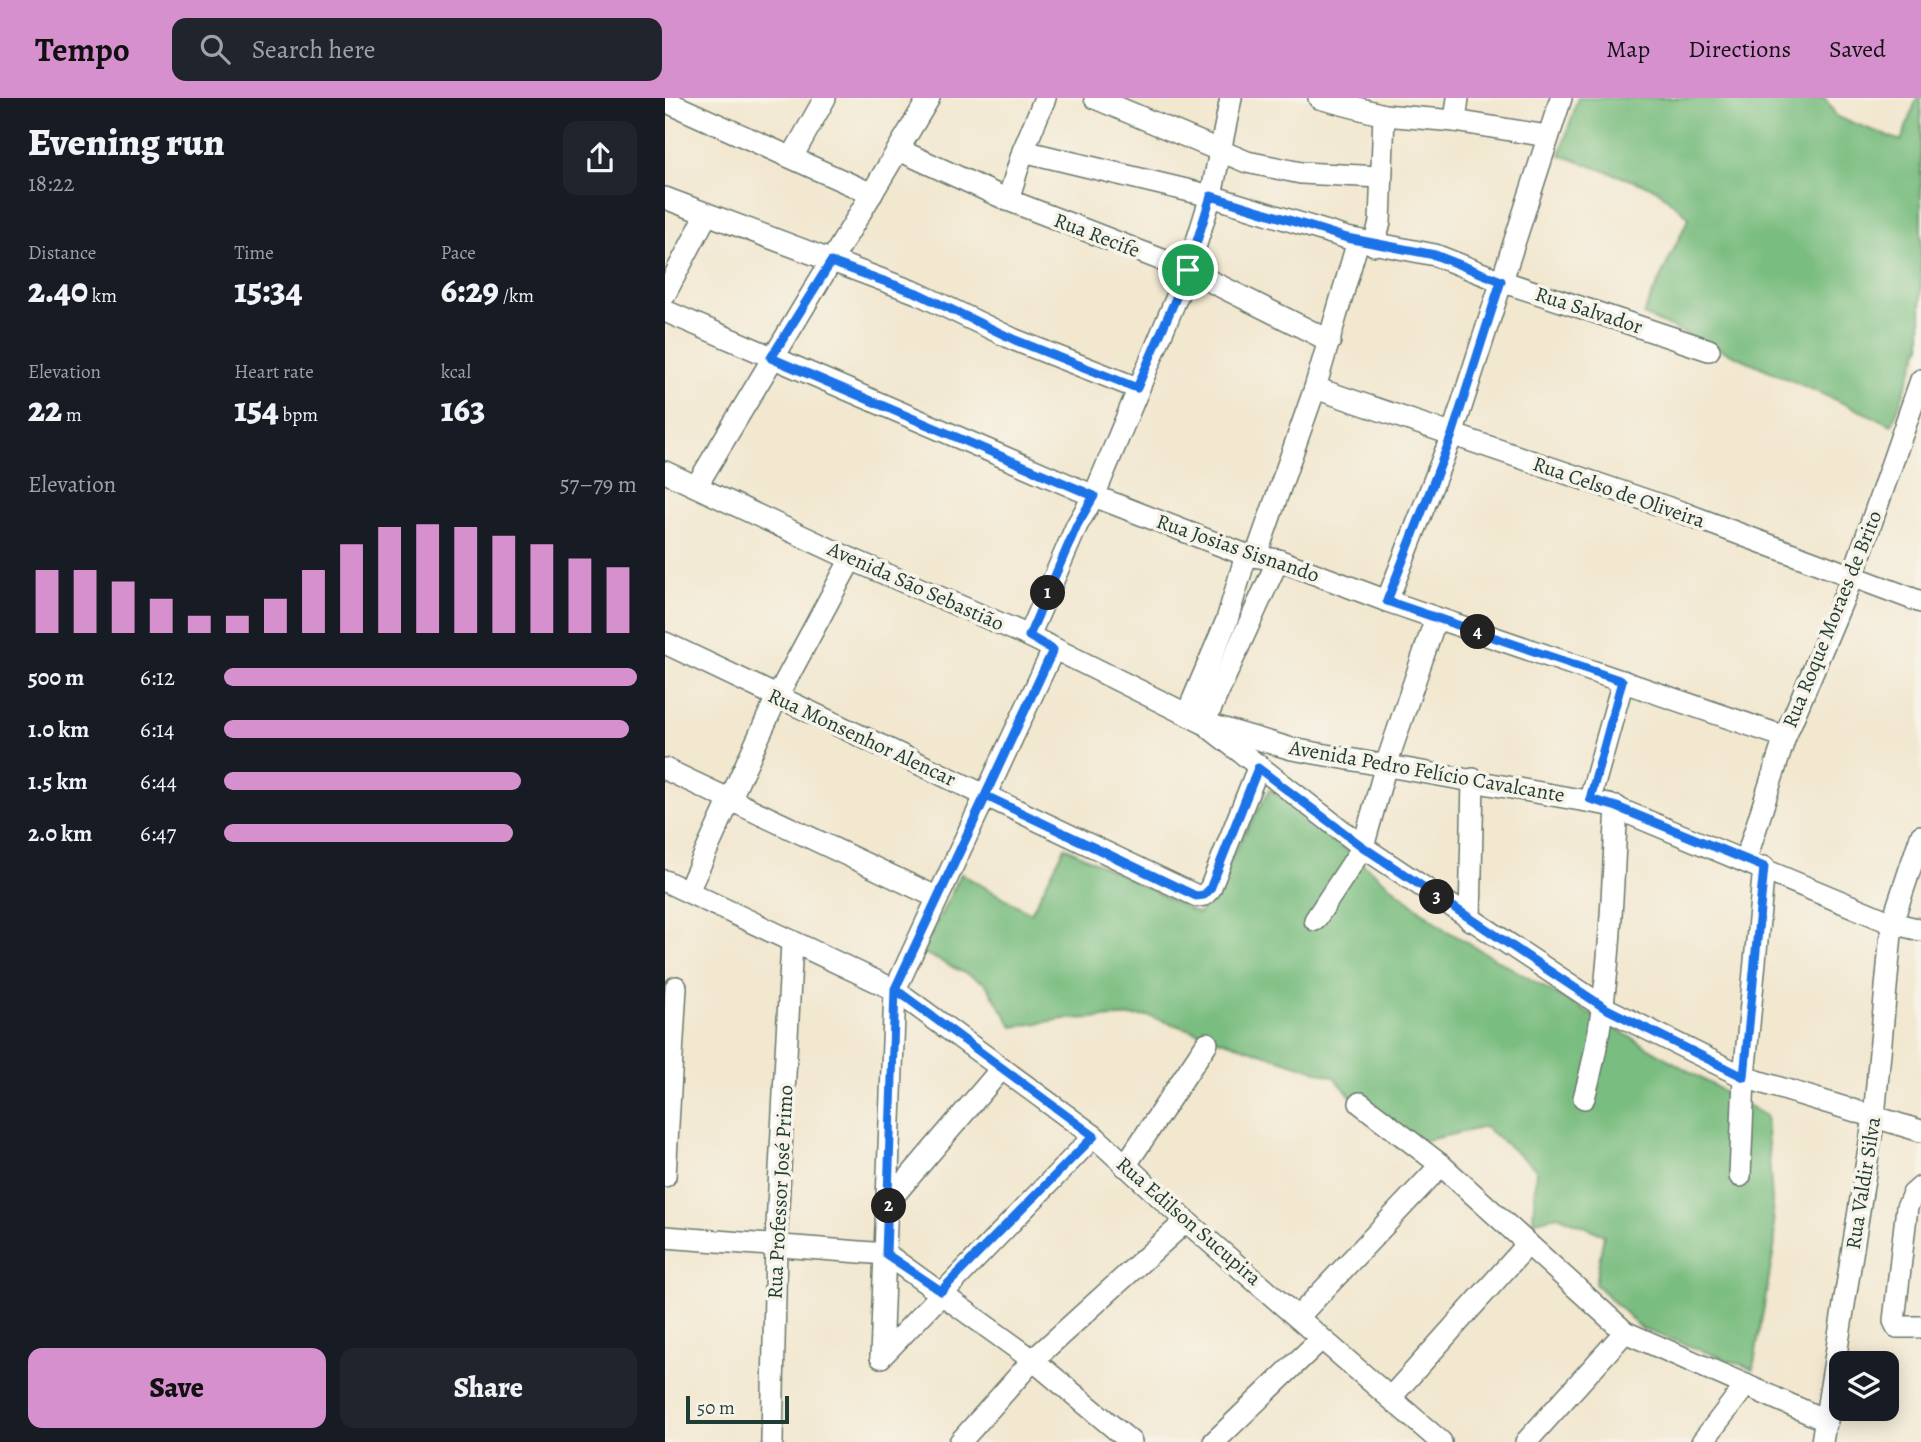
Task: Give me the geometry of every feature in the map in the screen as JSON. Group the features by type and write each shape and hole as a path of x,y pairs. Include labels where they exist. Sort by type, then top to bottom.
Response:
{"street":[{"path":"792,158 825,98"},
{"path":"697,485 929,98"},
{"path":"1008,200 1023,151 1045,98"},
{"path":"1095,98 1220,148 1247,162 1274,170 1381,177"},
{"path":"1029,636 1077,525 1094,496 1188,270 1211,196 1231,98"},
{"path":"1319,98 1384,115 1455,121 1548,136"},
{"path":"1455,121 1458,98"},
{"path":"1387,601 1452,435 1561,98"},
{"path":"665,101 872,194"},
{"path":"1195,718 1227,620 1315,388 1366,243 1380,222 1384,115"},
{"name":"Rua Recife","path":"899,150 1008,200 1188,270 1330,341"},
{"name":"Rua Salvador","path":"1023,151 1211,196 1366,243 1435,255 1501,281 1709,350"},
{"path":"665,198 917,293 1015,340 1137,388"},
{"path":"665,294 707,215"},
{"name":"Rua Josias Sisnando","path":"665,311 1094,496 1251,556 1278,560 1387,601 1785,737"},
{"name":"Rua Roque Moraes de Brito","path":"1740,1176 1755,863 1785,737 1852,579 1915,414 1921,380"},
{"name":"Rua Celso de Oliveira","path":"1315,388 1681,512 1852,579 1921,602"},
{"name":"Avenida São Sebastião","path":"665,472 851,559 1029,636 1195,718"},
{"path":"688,891 777,697 851,559"},
{"path":"1195,718 1278,560"},
{"path":"1315,920 1363,847 1386,765 1436,618"},
{"name":"Rua Monsenhor Alencar","path":"665,643 1187,893 1204,895 1210,889 1258,768"},
{"path":"1053,650 895,989 881,1357 941,1291 1094,1136"},
{"path":"1590,799 1622,681"},
{"path":"1195,718 1363,847 1605,1008 1744,1077 1921,1132"},
{"name":"Avenida Pedro Felício Cavalcante","path":"1195,718 1292,749 1590,799 1617,807 1755,863 1892,923 1921,930"},
{"path":"665,769 936,897"},
{"path":"1470,920 1473,779"},
{"path":"1584,1098 1599,1046 1605,1008 1617,807"},
{"name":"Rua Valdir Silva","path":"1822,1442 1874,1117 1892,923 1921,836"},
{"name":"Rua Edilson Sucupira","path":"665,881 895,989 1094,1136 1186,1221 1391,1397 1435,1441"},
{"name":"Rua Professor José Primo","path":"772,1442 776,1245 792,942"},
{"path":"665,1177 676,987"},
{"path":"1125,1167 1207,1042"},
{"path":"889,1201 1002,1068"},
{"path":"1360,1102 1441,1165 1625,1332 1826,1421"},
{"path":"1298,1317 1441,1165"},
{"path":"1921,1187 1913,1194 1907,1206 1894,1321 1897,1327 1906,1330 1921,1327"},
{"path":"960,1442 1033,1360 1186,1221"},
{"path":"665,1237 886,1254 941,1291 1033,1360 1131,1442"},
{"path":"1391,1397 1528,1244"},
{"path":"1526,1442 1625,1332"},
{"path":"1214,1442 1321,1339"},
{"path":"1702,1442 1746,1385"}],"green space":[{"path":"1578,98 1825,98 1837,117 1901,141 1917,98 1921,98 1921,345 1892,425 1643,315 1689,217 1656,189 1560,155"},
{"path":"1270,789 1444,929 1766,1116 1775,1243 1753,1369 1642,1329 1595,1284 1604,1235 1558,1215 1533,1222 1536,1169 1485,1127 1397,1147 1334,1077 1148,1016 1064,1019 1013,1027 985,983 922,952 961,874 1031,913 1065,847 1199,914"}],"route":[{"path":"1188,270 1137,388 1015,340 917,293 831,262 771,358 1094,496 1077,525 1029,636 1053,650 936,897 895,989 1094,1136 941,1291 886,1254 895,989 936,897 986,796 1196,896 1204,895 1210,889 1258,768 1363,847 1605,1008 1744,1077 1764,867 1617,807 1590,799 1622,681 1387,601 1452,435 1501,281 1435,255 1347,238 1211,196 1188,270"}]}
